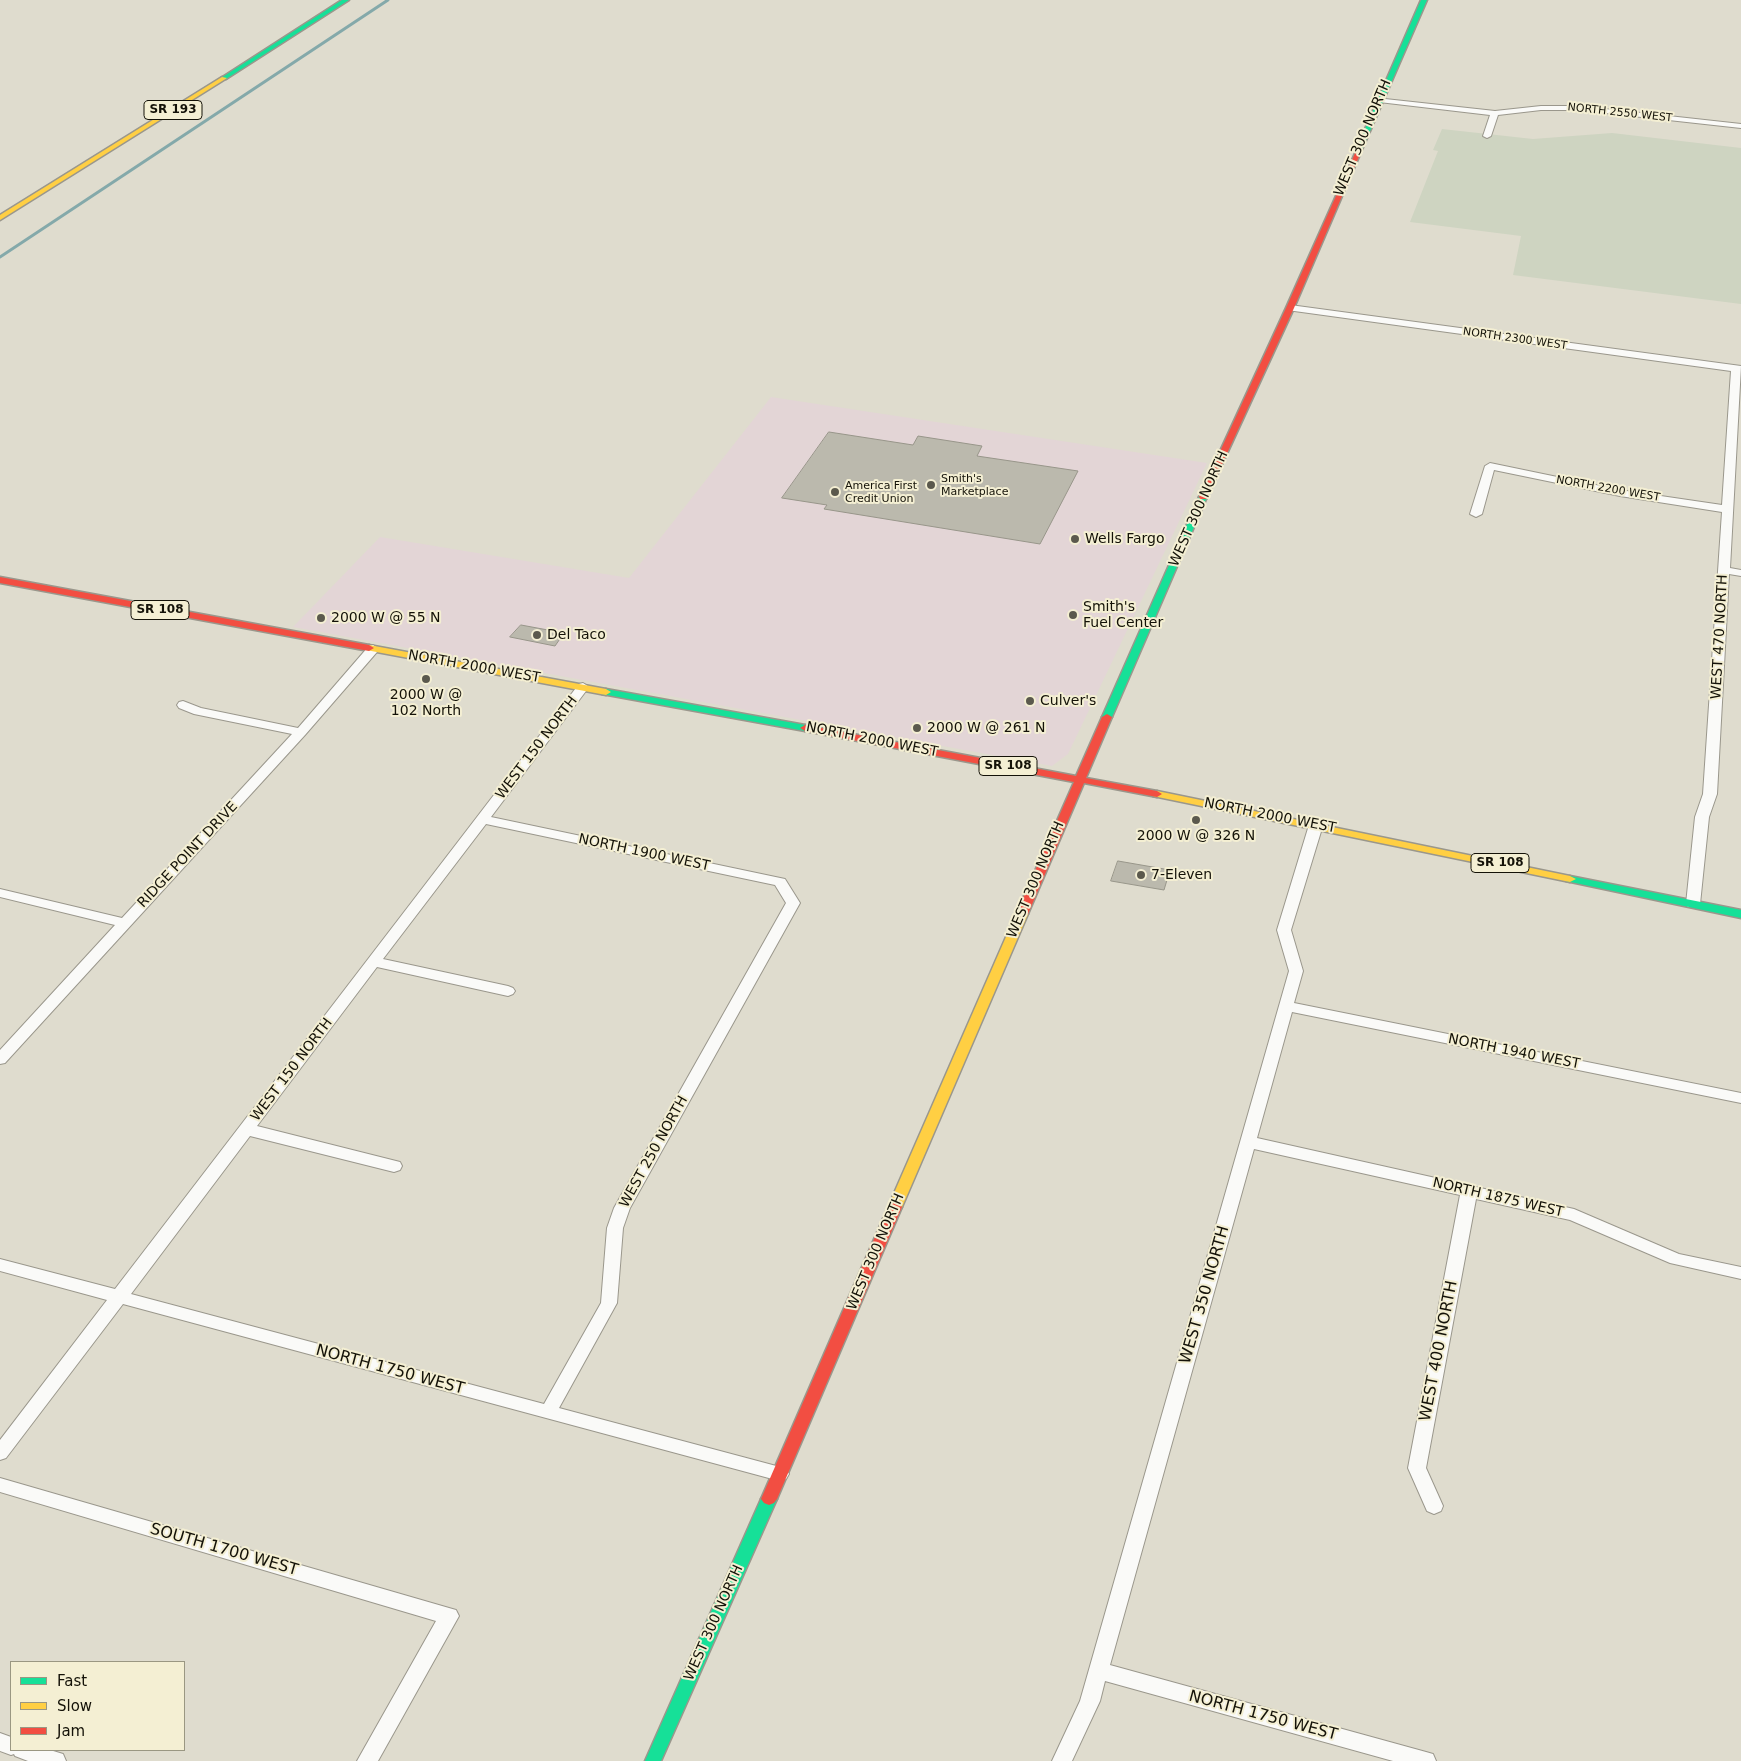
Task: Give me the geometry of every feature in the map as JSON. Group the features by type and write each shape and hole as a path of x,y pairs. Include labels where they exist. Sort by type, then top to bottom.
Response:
{"main road":[{"name":"SR 193","path":"0,218 79,170 346,0"},
{"name":"WEST 300 NORTH","path":"653,1761 780,1474 1210,481 1290,308 1424,0"},
{"name":"NORTH 2000 WEST","path":"0,580 1080,779 1316,825 1741,914"}],"street":[{"name":"NORTH 2550 WEST","path":"1379,100 1495,113 1541,108 1578,108 1741,126"},
{"path":"1487,136 1495,113"},
{"name":"NORTH 2300 WEST","path":"1290,308 1738,368"},
{"name":"WEST 470 NORTH","path":"1693,904 1702,817 1710,794 1727,509 1738,368"},
{"name":"NORTH 2200 WEST","path":"1476,514 1490,466 1620,493 1727,509"},
{"path":"1724,570 1741,573"},
{"name":"RIDGE POINT DRIVE","path":"0,1059 300,732 373,649"},
{"name":"WEST 150 NORTH","path":"0,1453 583,687"},
{"path":"183,705 198,711 300,732"},
{"name":"NORTH 1900 WEST","path":"483,819 780,882 793,903"},
{"name":"WEST 350 NORTH","path":"1062,1761 1090,1701 1099,1671 1287,1006 1296,971 1284,930 1316,825"},
{"path":"0,893 126,923"},
{"name":"WEST 250 NORTH","path":"548,1412 609,1303 614,1228 622,1208 793,903"},
{"path":"374,962 508,991"},
{"name":"NORTH 1940 WEST","path":"1287,1006 1741,1098"},
{"path":"246,1129 394,1166"},
{"name":"NORTH 1875 WEST","path":"1248,1142 1574,1215 1676,1259 1741,1273"},
{"name":"WEST 400 NORTH","path":"1434,1506 1417,1468 1469,1192"},
{"name":"NORTH 1750 WEST","path":"0,1265 780,1474"},
{"name":"SOUTH 1700 WEST","path":"0,1484 448,1616 368,1761"},
{"name":"NORTH 1750 WEST","path":"1099,1671 1375,1754 1426,1761"},
{"path":"25,1751 56,1761"}],"shaded area":[{"path":"771,397 1207,463 1068,754 1052,766 293,627 380,537 629,578"}],"green space":[{"path":"1442,129 1533,139 1612,133 1741,148 1741,304 1513,275 1521,236 1410,222 1438,151 1433,150"}],"building":[{"name":"Smith's Marketplace","path":"829,432 913,445 918,436 982,446 977,456 1078,471 1040,544 824,509 827,505 782,498"},
{"name":"Del Taco","path":"521,625 564,633 555,646 510,637"},
{"name":"7-Eleven","path":"1118,861 1170,870 1164,890 1111,881"}],"waterway":[{"path":"0,257 388,0"}],"traffic: fast":[{"path":"224,78 346,0"},
{"path":"1358,152 1424,0"},
{"path":"1107,717 1203,497"},
{"path":"606,692 805,728"},
{"path":"1570,879 1741,914"},
{"path":"653,1761 769,1499"}],"traffic: slow":[{"path":"0,218 224,78"},
{"path":"369,648 606,692"},
{"path":"1157,794 1570,879"},
{"path":"895,1207 1022,914"}],"traffic: jam":[{"path":"1203,497 1290,308 1358,152"},
{"path":"0,580 369,648"},
{"path":"1022,914 1107,717"},
{"path":"805,728 1157,794"},
{"path":"769,1499 895,1207"}],"place":[{"name":"Smith's Marketplace","path":"931,485"},
{"name":"America First Credit Union","path":"835,492"},
{"name":"Wells Fargo","path":"1075,539"},
{"name":"Smith's Fuel Center","path":"1073,615"},
{"name":"2000 W @ 55 N","path":"321,618"},
{"name":"Del Taco","path":"537,635"},
{"name":"2000 W @ 102 North","path":"426,679"},
{"name":"Culver's","path":"1030,701"},
{"name":"2000 W @ 261 N","path":"917,728"},
{"name":"2000 W @ 326 N","path":"1196,820"},
{"name":"7-Eleven","path":"1141,875"}]}
